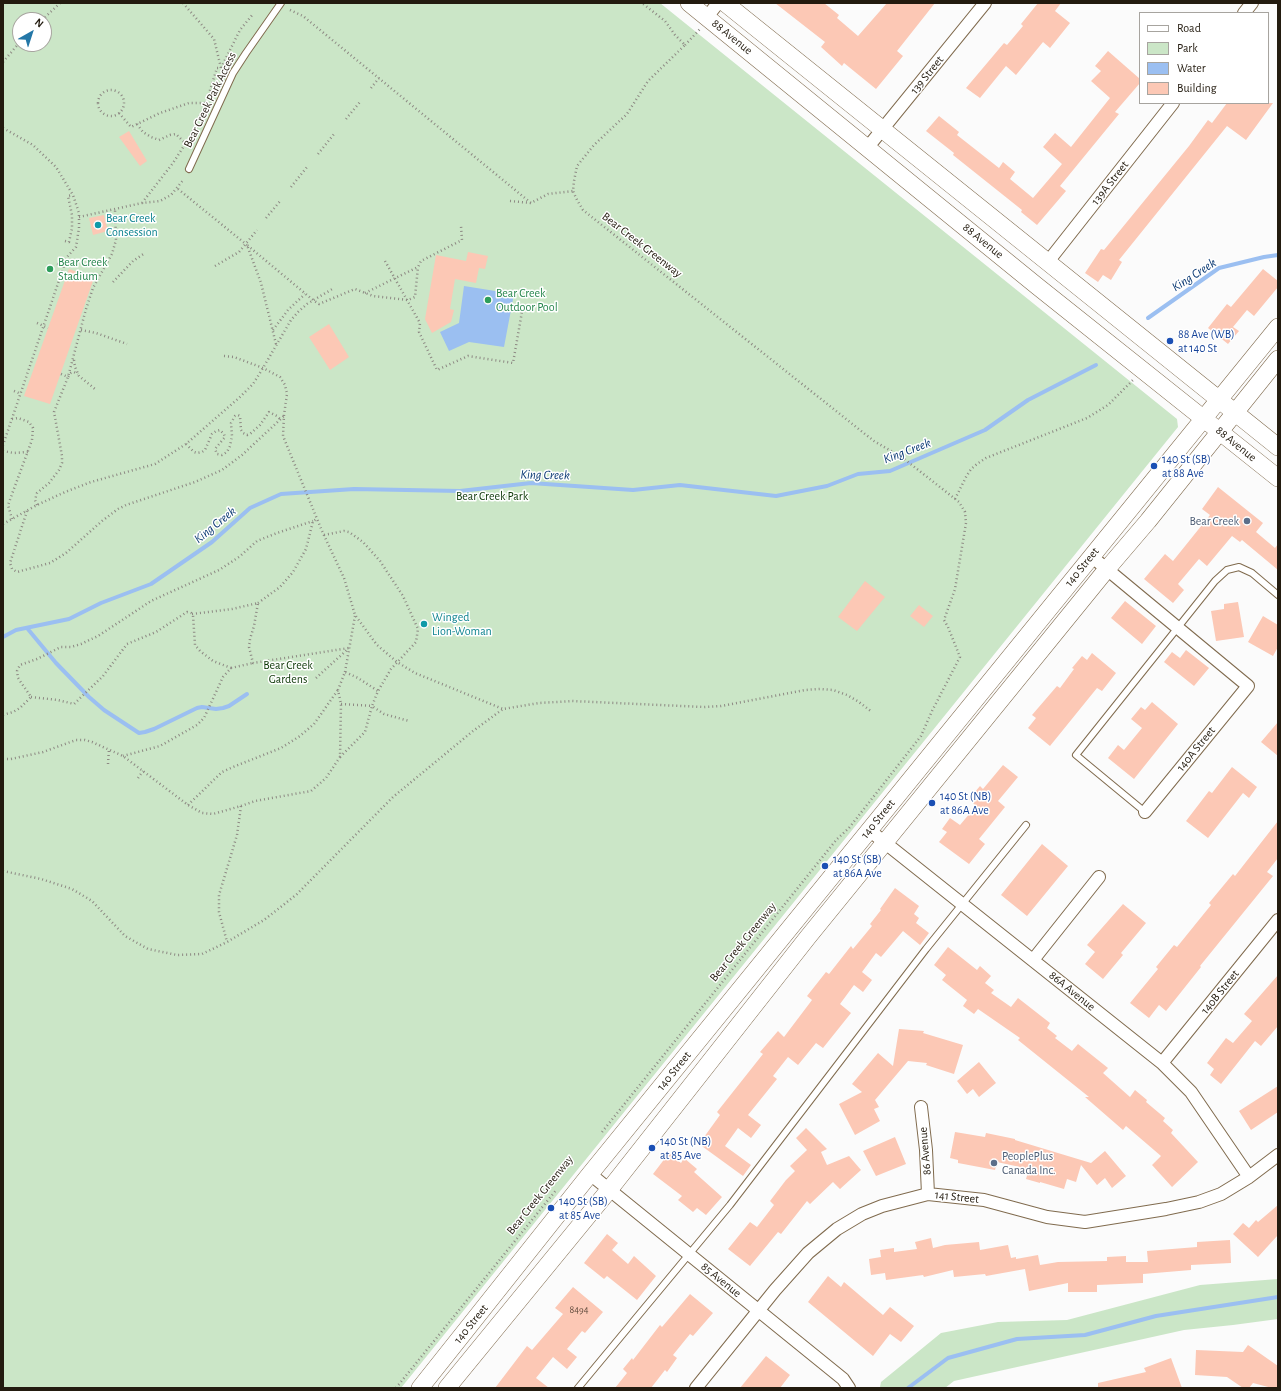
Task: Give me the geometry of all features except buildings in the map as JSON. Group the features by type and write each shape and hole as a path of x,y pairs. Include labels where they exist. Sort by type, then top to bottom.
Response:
{"main road":[{"name":"88 Avenue","path":"689,3 704,23 868,147 1038,286 1278,478"},
{"name":"88 Avenue","path":"725,3 1278,447"},
{"name":"140 Street","path":"420,1388 590,1174 1278,327"},
{"name":"140 Street","path":"447,1388 609,1190 808,937 1107,569 1148,521 1278,359"}],"street":[{"path":"704,23 718,3"},
{"name":"139 Street","path":"868,147 985,3"},
{"path":"1245,12 1252,3"},
{"name":"139A Street","path":"1047,263 1172,104"},
{"path":"1091,556 1179,628"},
{"name":"140A Street","path":"1144,812 1248,686 1179,628"},
{"name":"86A Avenue","path":"869,830 1162,1063 1190,1092 1249,1177"},
{"path":"1033,960 1099,877"},
{"name":"140B Street","path":"1162,1063 1278,920"},
{"name":"86 Avenue","path":"921,1107 926,1150 928,1194"},
{"name":"141 Street","path":"696,1388 758,1310 808,1253 837,1229 862,1214 882,1206 928,1194 984,1200 1047,1217 1086,1222 1199,1202 1221,1194 1249,1177 1278,1155"},
{"name":"85 Avenue","path":"590,1174 843,1379 850,1388"}],"lane":[{"name":"Bear Creek Park Access","path":"189,169 233,74 281,3"},
{"path":"1144,812 1076,755 1179,628 1215,581 1227,570 1239,567 1246,570 1278,595"},
{"path":"578,1388 730,1205 926,949 1026,825"}],"path":[{"path":"50,12 60,3"},
{"path":"183,3 214,39 221,68"},
{"path":"642,3 665,21 675,36 684,45"},
{"path":"290,10 303,16 531,203"},
{"path":"142,203 173,163 190,135 206,103 217,68 221,68 240,30 253,14"},
{"path":"510,201 531,203 548,194 573,191 577,166 594,145 627,114 648,81 704,23"},
{"path":"3,62 12,51"},
{"path":"371,88 379,78"},
{"path":"112,89 121,94 124,98 124,106 119,113 111,116 106,115 99,110 97,104 98,99 101,93 105,90 112,89"},
{"path":"346,119 360,102"},
{"path":"119,113 131,127 160,113 189,103 206,103"},
{"path":"137,124 143,132 151,137 159,140 176,134 185,143"},
{"path":"3,128 33,145 56,167 73,195 79,217 76,248 67,257 3,445"},
{"path":"318,154 334,134"},
{"path":"291,187 307,167"},
{"path":"79,217 142,203 160,201 178,189 184,179"},
{"path":"178,189 319,304 355,289 373,296 408,300 415,296 418,267 421,261 462,240 461,226"},
{"name":"Bear Creek Greenway","path":"573,191 583,210 874,441 903,458 955,499 963,507 966,523 955,589 944,620 960,656 921,736 849,828 837,839 601,1134"},
{"path":"65,241 70,242 72,215 68,196 73,195"},
{"path":"266,218 281,200"},
{"path":"37,505 35,500 37,493 49,483 59,470 62,463 54,412 74,357 85,308 93,288 112,254 116,240 115,209"},
{"path":"215,266 239,252 257,230"},
{"path":"247,244 261,283 276,344"},
{"path":"113,282 133,261 145,252"},
{"path":"385,261 420,322 419,332 437,370 468,356 513,362 523,306"},
{"path":"57,264 64,266"},
{"path":"365,293 418,267"},
{"path":"3,524 37,505 65,492 91,482 155,464 186,444 240,398 253,384 290,320 313,300 334,288"},
{"path":"273,330 288,310 305,294"},
{"path":"54,297 58,299"},
{"path":"37,324 48,328"},
{"path":"81,330 96,333 126,344"},
{"path":"74,337 79,338"},
{"path":"224,356 241,359 263,368 280,378 285,385 287,394 283,436 294,467 344,578 355,616 377,645 397,662 414,673 503,709"},
{"path":"74,357 75,367 80,376 95,389"},
{"path":"31,364 35,366"},
{"path":"68,377 74,372 80,376"},
{"path":"61,374 68,377"},
{"path":"955,499 966,476 971,469 981,461 1087,418 1108,405 1136,378"},
{"path":"14,391 21,394"},
{"path":"186,444 194,452 202,452 207,446 212,434 220,430 225,437 216,447 215,451 217,454 222,455 227,452 230,446 232,436 231,424 236,416 240,416 242,433 247,434 250,434 269,412 280,419"},
{"path":"27,511 10,563 12,569 17,572 50,563 66,553 102,521 126,505 195,482 222,470 242,455 284,416"},
{"path":"12,419 18,418 28,422 32,428 32,440 8,505 12,519"},
{"path":"3,451 14,453 28,452"},
{"path":"31,697 18,678 17,671 20,665 38,659 61,647 71,647 98,636 151,601 206,577 224,567 258,541 317,519"},
{"path":"3,715 13,712 31,697 58,700 71,705 76,703 103,676 127,644 156,632 187,612 192,614 232,610 258,603 280,587 293,572 306,549 313,521"},
{"path":"3,759 11,759 43,752 76,740 92,742 123,756 188,805 208,814 213,814 255,801 310,792 326,778 340,757 365,732 378,691 391,669 412,647 418,636 416,623 403,596 380,561 359,538 349,532 344,531 324,535"},
{"path":"253,663 249,647 258,603"},
{"path":"192,614 195,644 200,651 213,661 231,668 253,663 348,648"},
{"path":"188,805 222,772 233,766 281,748 300,736 314,724 338,690 345,672 348,648 355,616"},
{"path":"316,678 348,648"},
{"path":"123,756 160,746 197,725 204,718 223,677 231,668"},
{"path":"345,672 358,678 378,691"},
{"path":"3,871 42,879 72,889 92,901 124,936 148,949 177,955 202,954 227,942 264,920 297,894 393,797 473,731 503,709 539,703 572,700 704,707 820,688 833,690 846,695 859,702 872,712"},
{"path":"338,690 341,704 340,757"},
{"path":"341,704 372,706 384,714 409,721"},
{"path":"108,764 109,749"},
{"path":"138,778 143,771"},
{"path":"227,942 219,912 219,895 237,835 240,806"},
{"name":"Bear Creek Greenway","path":"396,1388 561,1184"}],"green space":[{"name":"Bear Creek Park","path":"3,3 660,3 1177,419 1178,427 401,1388 3,1388"},
{"path":"1278,1279 1278,1319 1184,1330 954,1381 945,1388 880,1387 881,1382 941,1333 998,1322 1067,1320 1200,1285"}],"water":[{"path":"464,286 514,294 504,347 469,342 449,351 440,332 459,323"}],"waterway":[{"name":"King Creek","path":"1148,318 1219,268 1278,255"},
{"name":"King Creek","path":"3,637 16,630 69,619 101,603 151,584 212,542 250,508 281,494 354,489 460,491 531,483 633,490 680,485 776,496 827,486 858,474 890,471 985,430 1028,400 1096,365"},
{"path":"27,628 56,663 89,697 104,710 139,733 154,729 197,708 202,707 216,709 229,706 247,694"},
{"path":"908,1388 948,1358 1017,1339 1085,1335 1156,1316 1278,1297"}],"place":[{"name":"Bear Creek Consession","path":"98,225"},
{"name":"Bear Creek Stadium","path":"50,269"},
{"name":"Bear Creek Outdoor Pool","path":"488,300"},
{"name":"88 Ave (WB) at 140 St","path":"1170,341"},
{"name":"140 St (SB) at 88 Ave","path":"1154,466"},
{"name":"Bear Creek","path":"1247,521"},
{"name":"Winged Lion-Woman","path":"424,624"},
{"name":"140 St (NB) at 86A Ave","path":"932,803"},
{"name":"140 St (SB) at 86A Ave","path":"825,866"},
{"name":"140 St (NB) at 85 Ave","path":"652,1148"},
{"name":"PeoplePlus Canada Inc.","path":"994,1163"},
{"name":"140 St (SB) at 85 Ave","path":"551,1208"}],"park label":[{"name":"Bear Creek Gardens","path":"288,672"}]}
